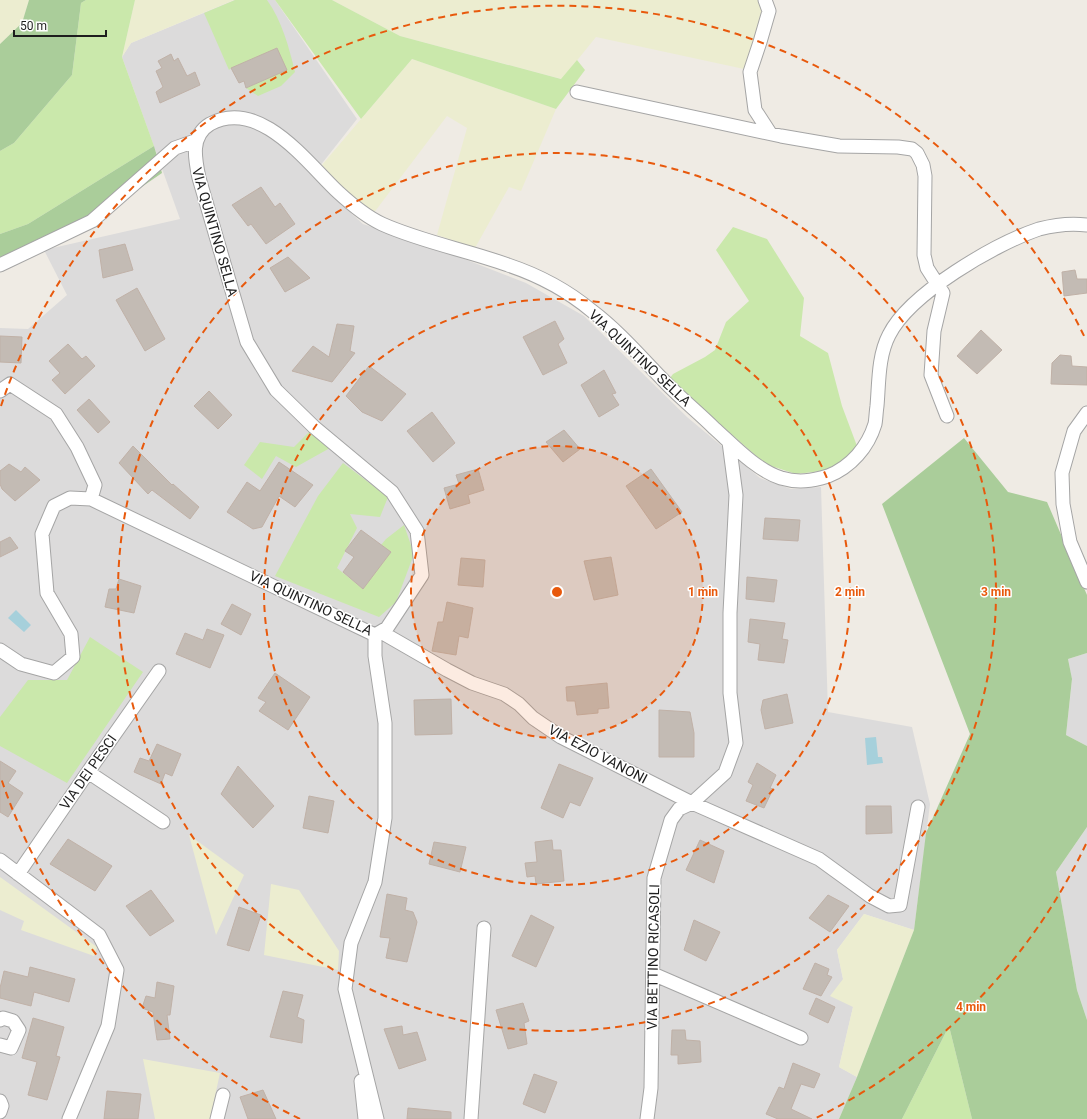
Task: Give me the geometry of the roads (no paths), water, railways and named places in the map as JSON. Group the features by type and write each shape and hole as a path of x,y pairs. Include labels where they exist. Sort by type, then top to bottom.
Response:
{"street":[{"path":"765,0 769,11 750,72 756,110 770,134"},
{"path":"577,92 770,134 839,146 898,147 912,149 917,153 923,165 924,176 924,255 927,268 942,293 934,331 931,375 947,416"},
{"name":"VIA QUINTINO SELLA","path":"0,650 21,664 54,673 73,657 71,634 47,593 42,534 54,506 70,498 91,499 378,634 387,628 422,575 417,531 392,492 314,427 276,390 247,342 198,178 195,160 195,141 202,129 224,118 234,117 254,122 273,130 303,154 337,191 370,218 421,238 508,265 542,279 564,292 592,311 729,442 762,469 780,478 807,482 839,472 861,452 875,424 880,369 888,336 900,319 937,284 993,250 1012,240 1042,228 1081,224 1087,233"},
{"path":"0,265 92,221 175,148 195,141"},
{"path":"0,391 10,384 56,414 77,447 96,485 91,499"},
{"path":"1087,414 1074,431 1062,473 1063,504 1070,542 1087,582"},
{"name":"VIA BETTINO RICASOLI","path":"647,1119 651,1088 654,878 671,820 679,809 692,803 725,773 736,742 730,693 730,613 736,495 729,442"},
{"path":"377,1119 345,989 351,943 375,882 385,818 385,723 375,656 378,634"},
{"name":"VIA EZIO VANONI","path":"378,634 472,682 504,694 519,704 533,718 561,737 692,803 819,859 870,896 889,906 900,905 918,807"},
{"name":"VIA DEI PESCI","path":"18,874 159,670"},
{"path":"88,772 163,822"},
{"path":"0,860 99,935 117,970 108,1026 69,1119"},
{"path":"471,1119 484,928"},
{"path":"652,974 801,1038"},
{"path":"0,1020 2,1018 13,1021 19,1030 11,1048 0,1045"},
{"path":"358,1041 365,1119"},
{"path":"218,1119 223,1095"},
{"path":"0,1101 2,1106 0,1112"}],"water":[{"path":"16,610 31,625 24,632 8,618"},
{"path":"876,737 878,757 882,757 883,763 867,765 865,738"}]}
